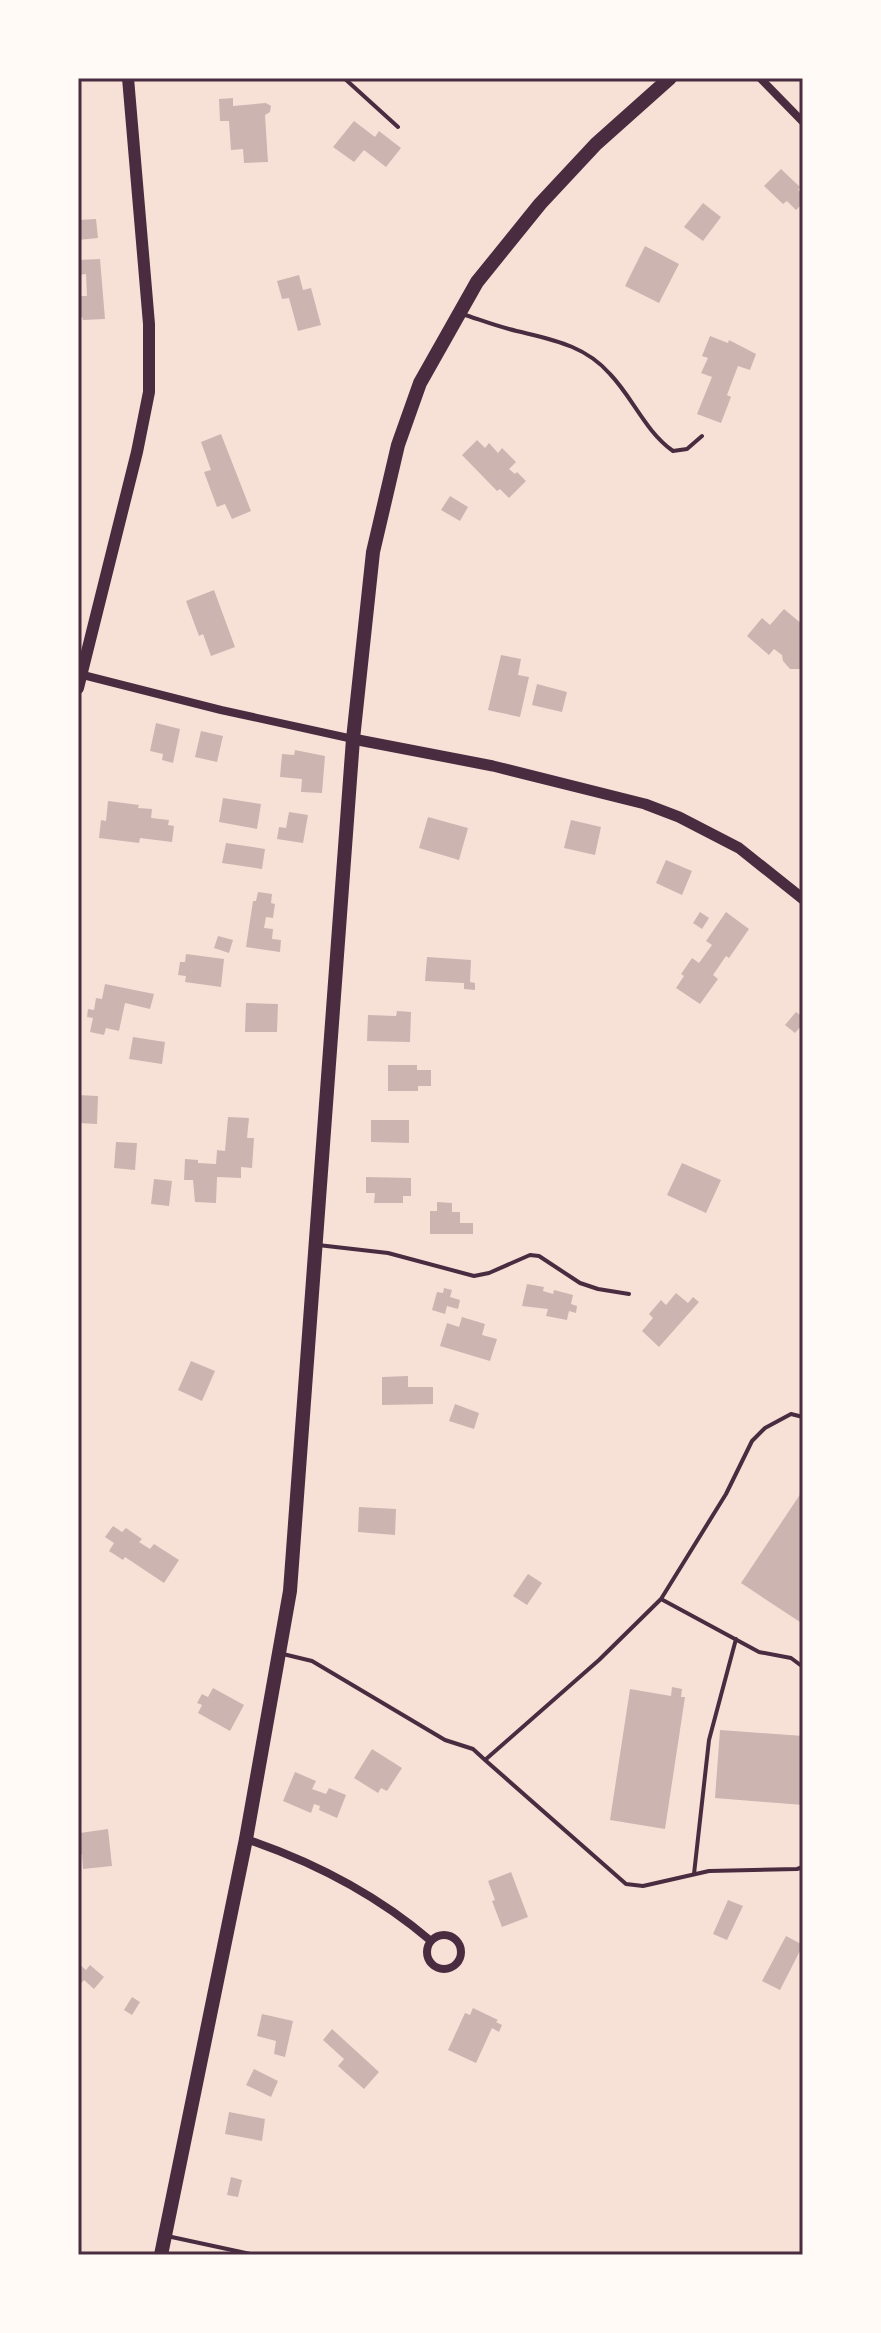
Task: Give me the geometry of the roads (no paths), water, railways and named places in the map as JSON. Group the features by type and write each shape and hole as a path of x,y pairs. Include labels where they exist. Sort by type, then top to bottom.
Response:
{"highway":[{"path":"161,2255 246,1839 292,1577 353,739 373,552 398,445 420,383 477,282 540,204 596,144 670,78"}],"main road":[{"path":"79,679 137,452 149,392 149,324 128,78"}],"street":[{"path":"760,78 803,122"},
{"path":"79,679 493,766 645,804 679,817 739,848 803,899"},
{"path":"246,1839 291,1854 374,1896 431,1941"},
{"path":"445,1935 454,1938 461,1953 457,1964 447,1969 431,1963 427,1948 431,1941 445,1935"}],"lane":[{"path":"344,78 398,127"},
{"path":"460,313 561,341 587,353 610,373 660,442 673,451 687,449 702,436"},
{"path":"316,1244 388,1253 474,1276 489,1273 530,1255 539,1256 580,1283 629,1294"},
{"path":"485,1760 599,1660 661,1599 726,1494 752,1441 765,1428 791,1414 803,1417"},
{"path":"661,1599 759,1652 791,1658 803,1667"},
{"path":"694,1874 709,1740 736,1639"},
{"path":"280,1654 312,1661 445,1740 473,1749 626,1884 643,1886 709,1871 803,1867"},
{"path":"165,2235 255,2255"}]}
